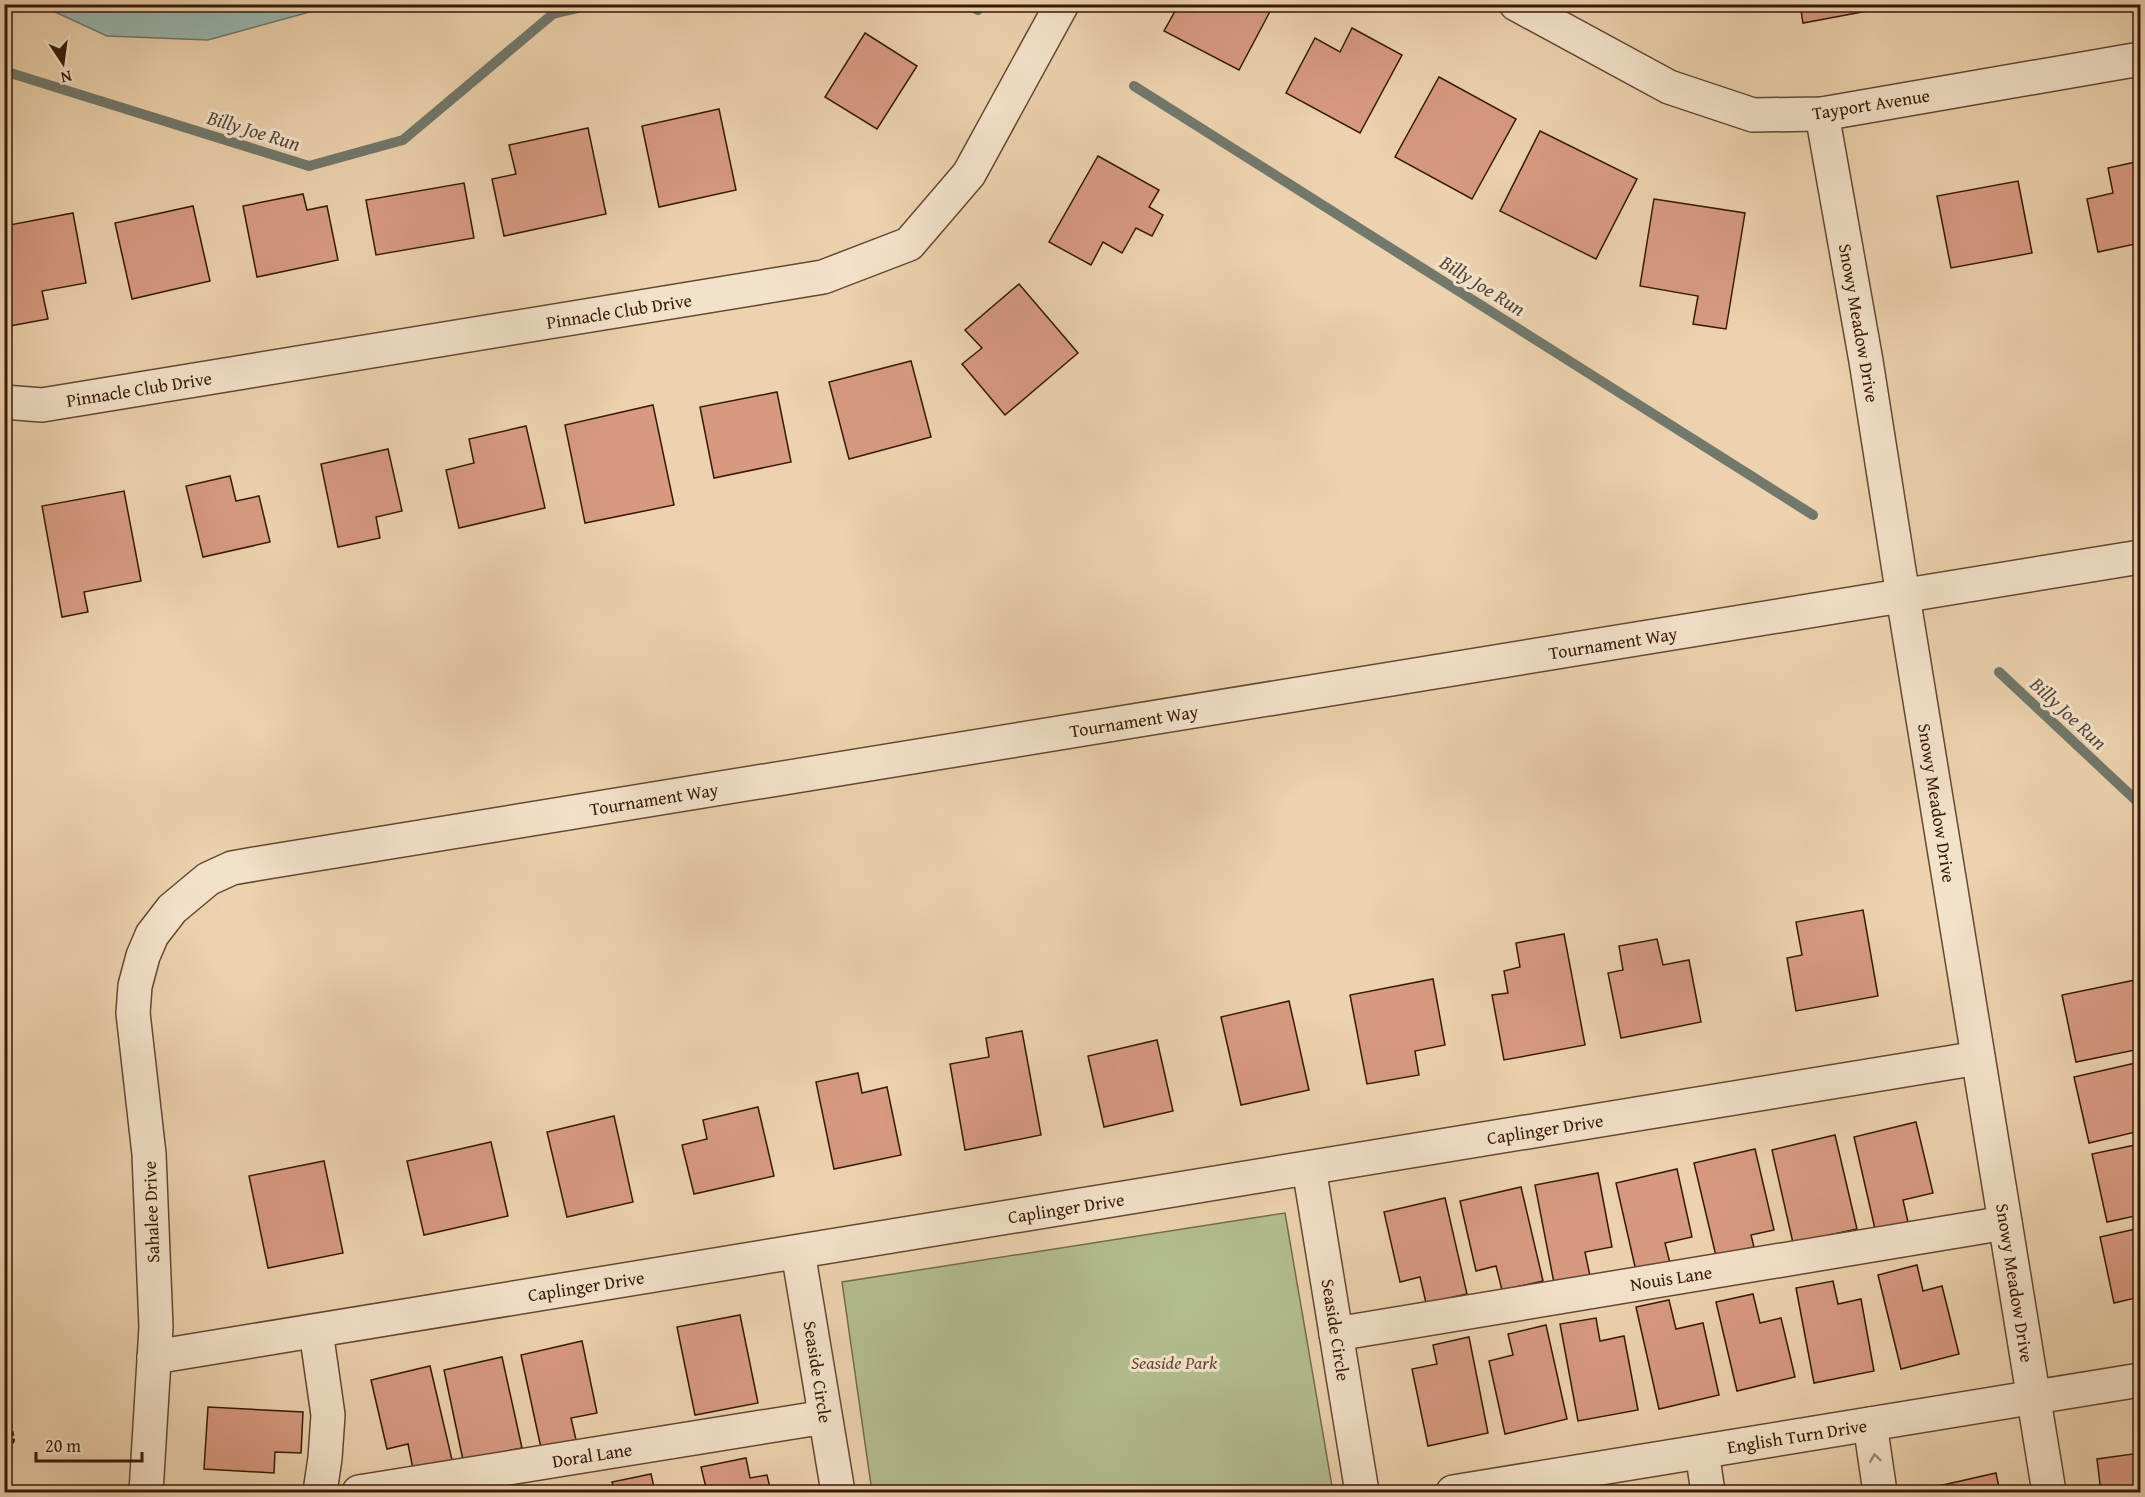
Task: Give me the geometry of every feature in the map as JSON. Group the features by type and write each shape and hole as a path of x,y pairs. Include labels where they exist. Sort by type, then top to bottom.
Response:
{"street":[{"name":"Pinnacle Club Drive","path":"4,402 42,405 811,279 834,273 909,244 969,174 1062,4"},
{"name":"Tayport Avenue","path":"1516,4 1670,87 1753,115 1822,114 2140,59"},
{"name":"Snowy Meadow Drive","path":"1822,114 1866,361 2049,1492"},
{"name":"Pinnacle Club Drive","path":"4,425 42,405"},
{"name":"Tournament Way","path":"152,935 172,909 191,892 208,879 232,868 2140,557"},
{"name":"Sahalee Drive","path":"146,1492 156,1327 149,1154 133,1013 135,986 143,956 152,935"},
{"name":"Caplinger Drive","path":"154,1357 1978,1058"},
{"name":"Seaside Circle","path":"1310,1168 1362,1492"},
{"name":"Nouis Lane","path":"1336,1334 2005,1223"},
{"name":"Seaside Circle","path":"798,1252 838,1492"},
{"path":"316,1331 328,1415 320,1492"},
{"name":"English Turn Drive","path":"1453,1492 1538,1486 1702,1452 2140,1380"},
{"name":"Doral Lane","path":"360,1492 825,1418"},
{"path":"1870,1424 1880,1492"},
{"path":"1702,1452 1708,1492"}],"path":[{"path":"4,1101 4,1166"},
{"path":"4,1387 13,1440 4,1466"}],"green space":[{"name":"Seaside Park","path":"1285,1213 1333,1492 872,1492 842,1282"}],"water":[{"path":"40,5 335,5 208,40 107,36"}],"building":[{"path":"1179,4 1274,4 1239,70 1164,31"},
{"path":"1800,4 1867,4 1868,11 1803,23"},
{"path":"1352,28 1402,55 1360,133 1286,93 1315,38 1340,52"},
{"path":"865,33 917,66 877,129 825,97"},
{"path":"1439,77 1516,119 1472,199 1395,157"},
{"path":"719,109 736,190 659,207 642,126"},
{"path":"588,128 606,214 504,236 492,179 516,174 509,145"},
{"path":"1540,131 1637,179 1596,259 1500,211"},
{"path":"1098,156 1159,190 1149,207 1163,215 1152,236 1136,228 1122,253 1103,242 1091,265 1049,242"},
{"path":"2140,161 2140,243 2098,252 2087,199 2113,193 2108,168"},
{"path":"2018,181 2032,253 1951,268 1937,196"},
{"path":"464,183 474,238 376,255 366,200"},
{"path":"303,194 307,210 327,206 338,260 257,277 243,206"},
{"path":"1654,199 1745,213 1726,329 1693,324 1698,296 1640,286"},
{"path":"193,206 210,281 132,299 115,223"},
{"path":"73,213 86,283 42,291 48,319 4,327 4,226"},
{"path":"1019,284 1078,353 1005,415 962,364 982,348 965,330"},
{"path":"911,361 931,437 849,459 829,382"},
{"path":"777,392 791,462 714,478 700,407"},
{"path":"653,405 674,505 585,523 565,425"},
{"path":"526,426 545,508 459,528 446,470 474,463 469,439"},
{"path":"388,449 402,511 376,517 380,538 338,547 321,464"},
{"path":"230,476 236,501 259,496 270,542 203,557 186,486"},
{"path":"124,491 141,581 84,592 88,612 62,617 42,506"},
{"path":"1863,910 1878,996 1796,1011 1787,958 1802,955 1796,922"},
{"path":"1564,934 1585,1045 1504,1060 1492,995 1508,993 1504,971 1520,967 1516,943"},
{"path":"1657,939 1663,965 1689,960 1701,1022 1621,1038 1608,973 1623,970 1619,946"},
{"path":"1433,979 1445,1045 1415,1051 1419,1075 1367,1084 1350,995"},
{"path":"2140,979 2140,1049 2076,1062 2062,995"},
{"path":"1289,1001 1309,1090 1241,1105 1221,1017"},
{"path":"1022,1031 1041,1135 965,1150 950,1064 989,1057 986,1038"},
{"path":"1157,1040 1173,1111 1104,1127 1088,1056"},
{"path":"2140,1062 2140,1131 2089,1143 2074,1077"},
{"path":"858,1073 862,1093 887,1087 901,1155 834,1169 816,1082"},
{"path":"758,1107 774,1176 694,1194 682,1145 707,1139 703,1120"},
{"path":"614,1116 633,1202 567,1217 547,1132"},
{"path":"1916,1122 1933,1193 1903,1200 1908,1222 1875,1229 1854,1137"},
{"path":"1835,1135 1857,1229 1793,1243 1772,1150"},
{"path":"491,1142 508,1216 424,1235 407,1161"},
{"path":"2140,1144 2140,1215 2107,1222 2092,1154"},
{"path":"1755,1149 1774,1230 1751,1235 1754,1247 1716,1256 1694,1163"},
{"path":"324,1161 343,1253 268,1268 249,1176"},
{"path":"1677,1169 1692,1237 1665,1243 1670,1263 1636,1271 1616,1183"},
{"path":"1598,1173 1612,1247 1585,1252 1590,1276 1554,1283 1535,1185"},
{"path":"1521,1187 1543,1281 1502,1290 1496,1266 1476,1271 1460,1201"},
{"path":"1445,1198 1467,1294 1426,1303 1420,1277 1400,1282 1384,1212"},
{"path":"2140,1228 2140,1297 2114,1303 2100,1237"},
{"path":"1917,1265 1923,1291 1942,1286 1959,1354 1901,1369 1878,1275"},
{"path":"1833,1281 1838,1304 1861,1299 1874,1371 1814,1383 1796,1288"},
{"path":"1753,1294 1760,1323 1781,1318 1795,1377 1737,1391 1716,1302"},
{"path":"1669,1300 1676,1329 1703,1323 1719,1395 1659,1409 1636,1307"},
{"path":"740,1315 758,1403 695,1415 677,1327"},
{"path":"1596,1318 1600,1341 1624,1336 1638,1410 1578,1421 1560,1324"},
{"path":"1546,1325 1567,1419 1505,1434 1489,1361 1513,1355 1508,1334"},
{"path":"1469,1337 1488,1433 1428,1446 1412,1369 1437,1364 1433,1345"},
{"path":"582,1341 597,1413 571,1418 576,1440 541,1448 521,1355"},
{"path":"502,1357 522,1448 463,1460 444,1370"},
{"path":"430,1366 452,1460 413,1469 408,1444 387,1449 371,1380"},
{"path":"208,1407 303,1412 301,1453 275,1452 274,1473 204,1469"},
{"path":"2140,1453 2140,1492 2101,1492 2097,1459"},
{"path":"746,1458 750,1478 767,1475 771,1492 707,1492 701,1467"},
{"path":"1996,1473 2000,1492 1912,1492"},
{"path":"651,1474 655,1492 615,1492 612,1482"},
{"path":"211,1487 267,1491 267,1492 210,1492"},
{"path":"567,1488 568,1492 544,1492"}],"waterway":[{"name":"Billy Joe Run","path":"4,71 309,166 403,140 553,14 595,4"},
{"name":"Billy Joe Run","path":"966,4 978,10"},
{"name":"Billy Joe Run","path":"1134,86 1813,515"},
{"name":"Billy Joe Run","path":"1999,672 2140,804"}]}
